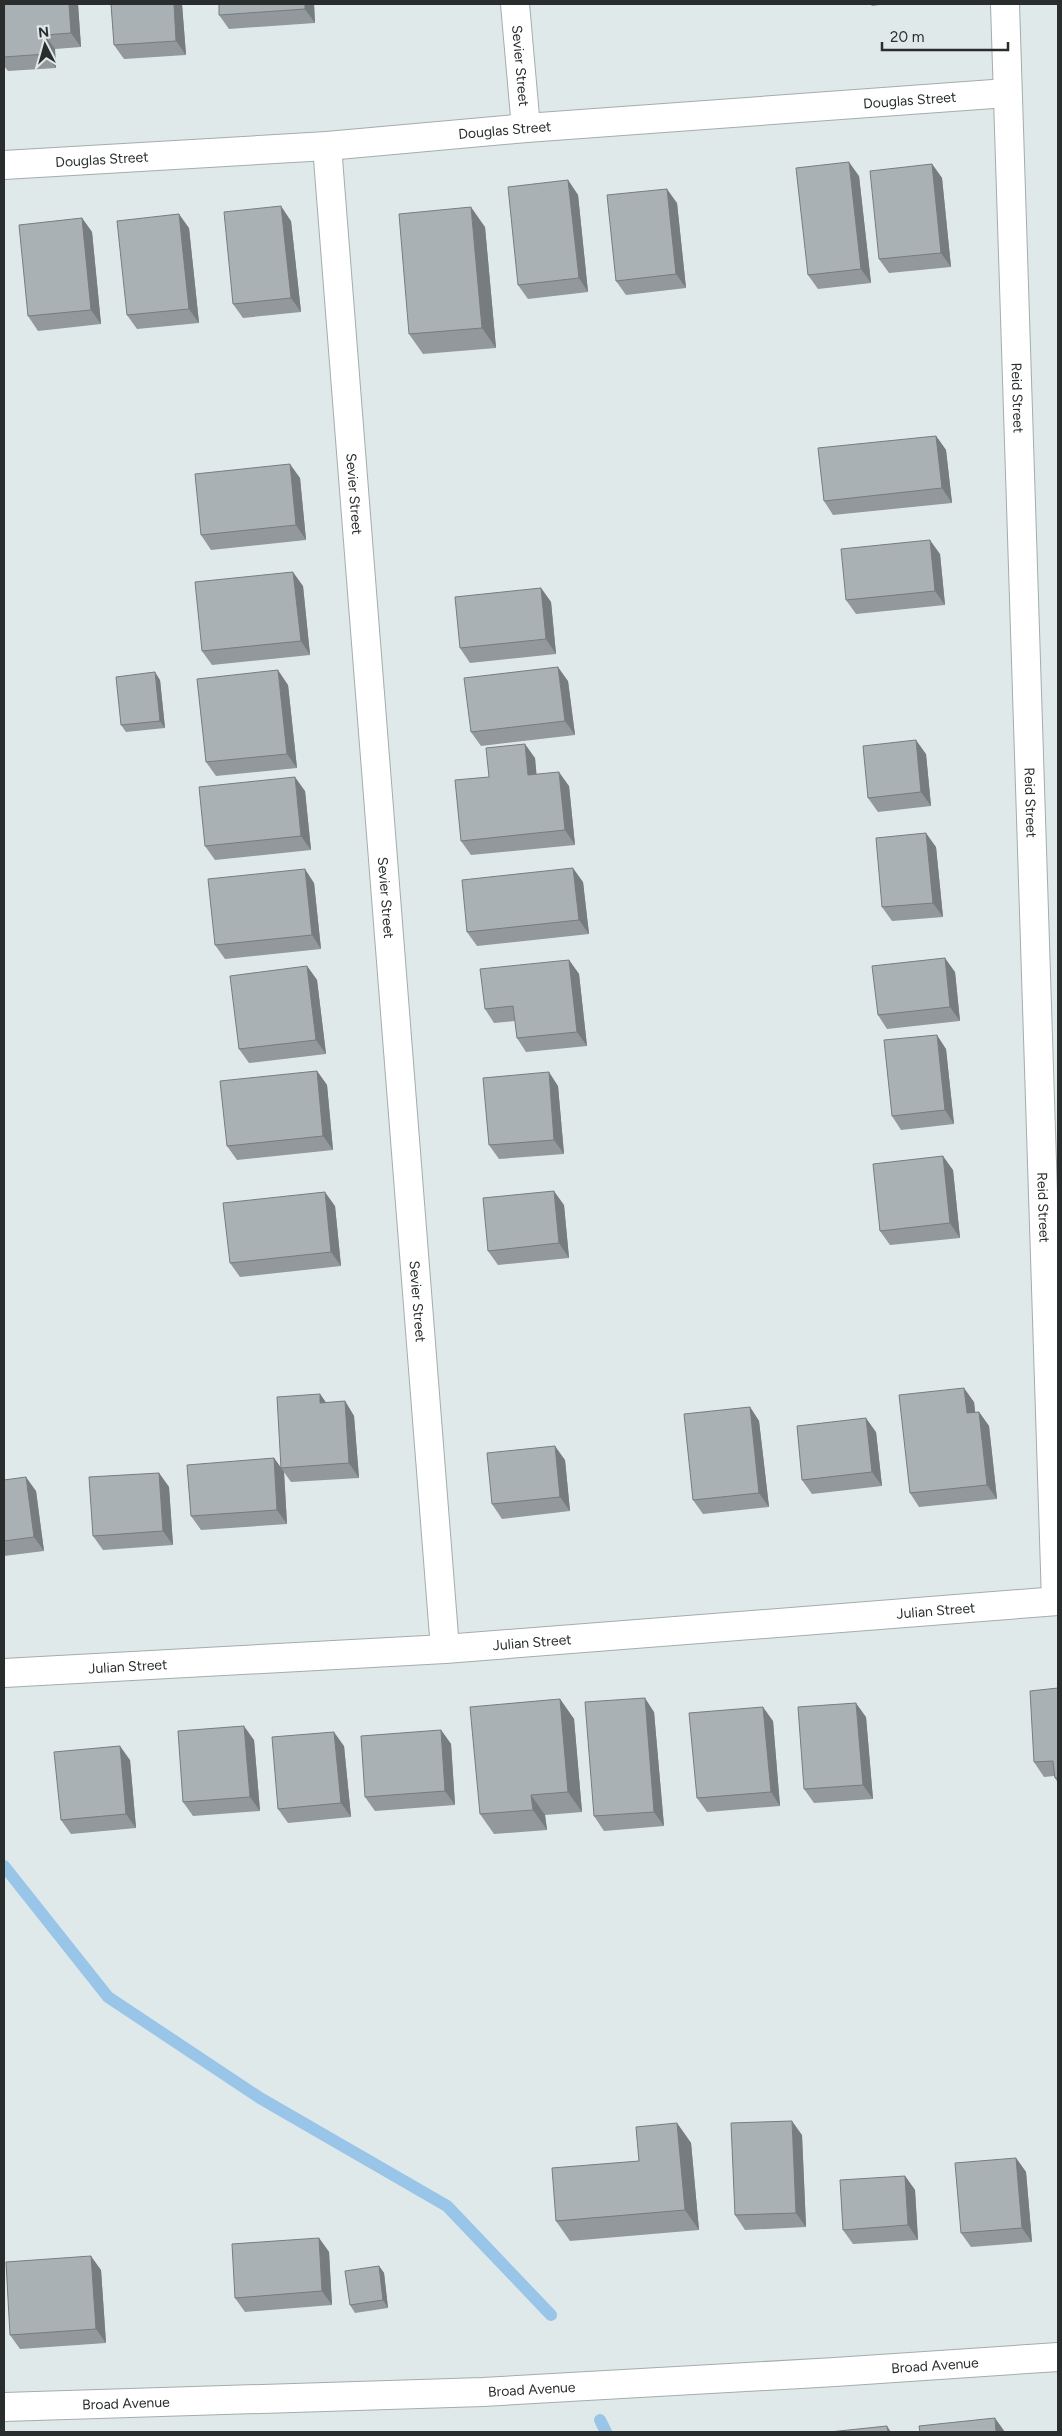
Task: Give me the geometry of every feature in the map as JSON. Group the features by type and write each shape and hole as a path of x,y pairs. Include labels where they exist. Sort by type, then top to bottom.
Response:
{"street":[{"name":"Sevier Street","path":"516,4 526,128"},
{"name":"Reid Street","path":"1005,4 1057,1601"},
{"name":"Douglas Street","path":"4,165 327,146 526,128 1007,93"},
{"name":"Sevier Street","path":"327,146 445,1649"},
{"name":"Julian Street","path":"4,1673 445,1649 1057,1601"},
{"name":"Broad Avenue","path":"4,2407 483,2392 1058,2357"}],"building":[{"path":"4,4 69,4 71,33 45,35 46,54 4,57"},
{"path":"111,4 174,4 176,41 114,45"},
{"path":"219,4 305,4 305,9 219,15"},
{"path":"849,162 861,269 808,275 796,168"},
{"path":"932,164 941,253 879,259 870,171"},
{"path":"568,180 579,278 518,285 508,187"},
{"path":"667,189 676,274 616,281 607,195"},
{"path":"281,206 291,298 233,304 224,212"},
{"path":"471,207 482,328 409,334 399,214"},
{"path":"179,214 189,309 127,315 117,221"},
{"path":"82,218 91,310 28,316 19,225"},
{"path":"936,436 942,488 824,501 818,448"},
{"path":"290,464 296,525 201,535 195,474"},
{"path":"930,540 935,591 846,600 841,549"},
{"path":"293,572 301,641 202,651 195,582"},
{"path":"541,588 546,639 460,648 455,597"},
{"path":"558,667 565,721 471,732 464,678"},
{"path":"278,670 287,754 206,762 197,679"},
{"path":"155,672 160,721 121,725 116,677"},
{"path":"916,740 921,792 868,798 863,746"},
{"path":"525,744 528,775 559,772 565,830 461,841 455,780 489,777 486,748"},
{"path":"295,777 301,836 205,846 199,787"},
{"path":"926,833 933,903 882,907 876,838"},
{"path":"573,868 579,920 467,932 462,880"},
{"path":"305,869 312,935 215,945 208,879"},
{"path":"945,958 950,1007 878,1015 872,966"},
{"path":"569,960 577,1032 517,1038 513,1006 485,1009 480,969"},
{"path":"307,966 316,1040 239,1049 230,976"},
{"path":"937,1035 945,1110 892,1116 884,1040"},
{"path":"317,1071 323,1136 227,1146 220,1081"},
{"path":"549,1072 554,1140 489,1145 483,1078"},
{"path":"943,1156 950,1223 880,1231 873,1164"},
{"path":"554,1191 559,1243 488,1251 483,1198"},
{"path":"325,1192 331,1252 230,1263 223,1203"},
{"path":"964,1388 967,1413 979,1412 987,1485 910,1493 899,1395"},
{"path":"320,1394 320,1403 345,1401 349,1463 281,1468 277,1397"},
{"path":"750,1407 759,1493 693,1500 684,1414"},
{"path":"866,1418 872,1472 802,1480 797,1426"},
{"path":"555,1446 560,1497 492,1504 487,1453"},
{"path":"274,1458 277,1510 191,1516 187,1465"},
{"path":"159,1473 163,1531 93,1536 89,1477"},
{"path":"26,1477 34,1537 4,1541 4,1480"},
{"path":"1058,1688 1058,1778 1055,1778 1053,1761 1034,1762 1030,1691"},
{"path":"645,1698 654,1812 594,1816 585,1702"},
{"path":"560,1699 568,1792 531,1795 533,1810 480,1814 470,1707"},
{"path":"856,1703 863,1785 804,1789 798,1707"},
{"path":"763,1707 771,1792 697,1798 689,1713"},
{"path":"244,1726 250,1797 183,1802 178,1731"},
{"path":"441,1730 445,1791 365,1797 361,1736"},
{"path":"334,1732 341,1803 278,1809 272,1737"},
{"path":"120,1746 126,1814 61,1820 54,1752"},
{"path":"792,2121 796,2213 735,2215 731,2123"},
{"path":"677,2123 685,2210 556,2221 552,2168 639,2161 636,2127"},
{"path":"1016,2158 1022,2228 961,2233 955,2163"},
{"path":"905,2176 908,2225 843,2230 840,2180"},
{"path":"319,2238 322,2291 235,2298 232,2244"},
{"path":"91,2256 96,2329 10,2335 6,2262"},
{"path":"379,2266 383,2300 350,2305 345,2271"},
{"path":"995,2418 996,2432 920,2432 919,2426"},
{"path":"887,2426 888,2432 829,2432"}],"waterway":[{"path":"4,1866 108,1997 260,2098 447,2206 551,2315"},
{"path":"600,2420 606,2432"}]}
